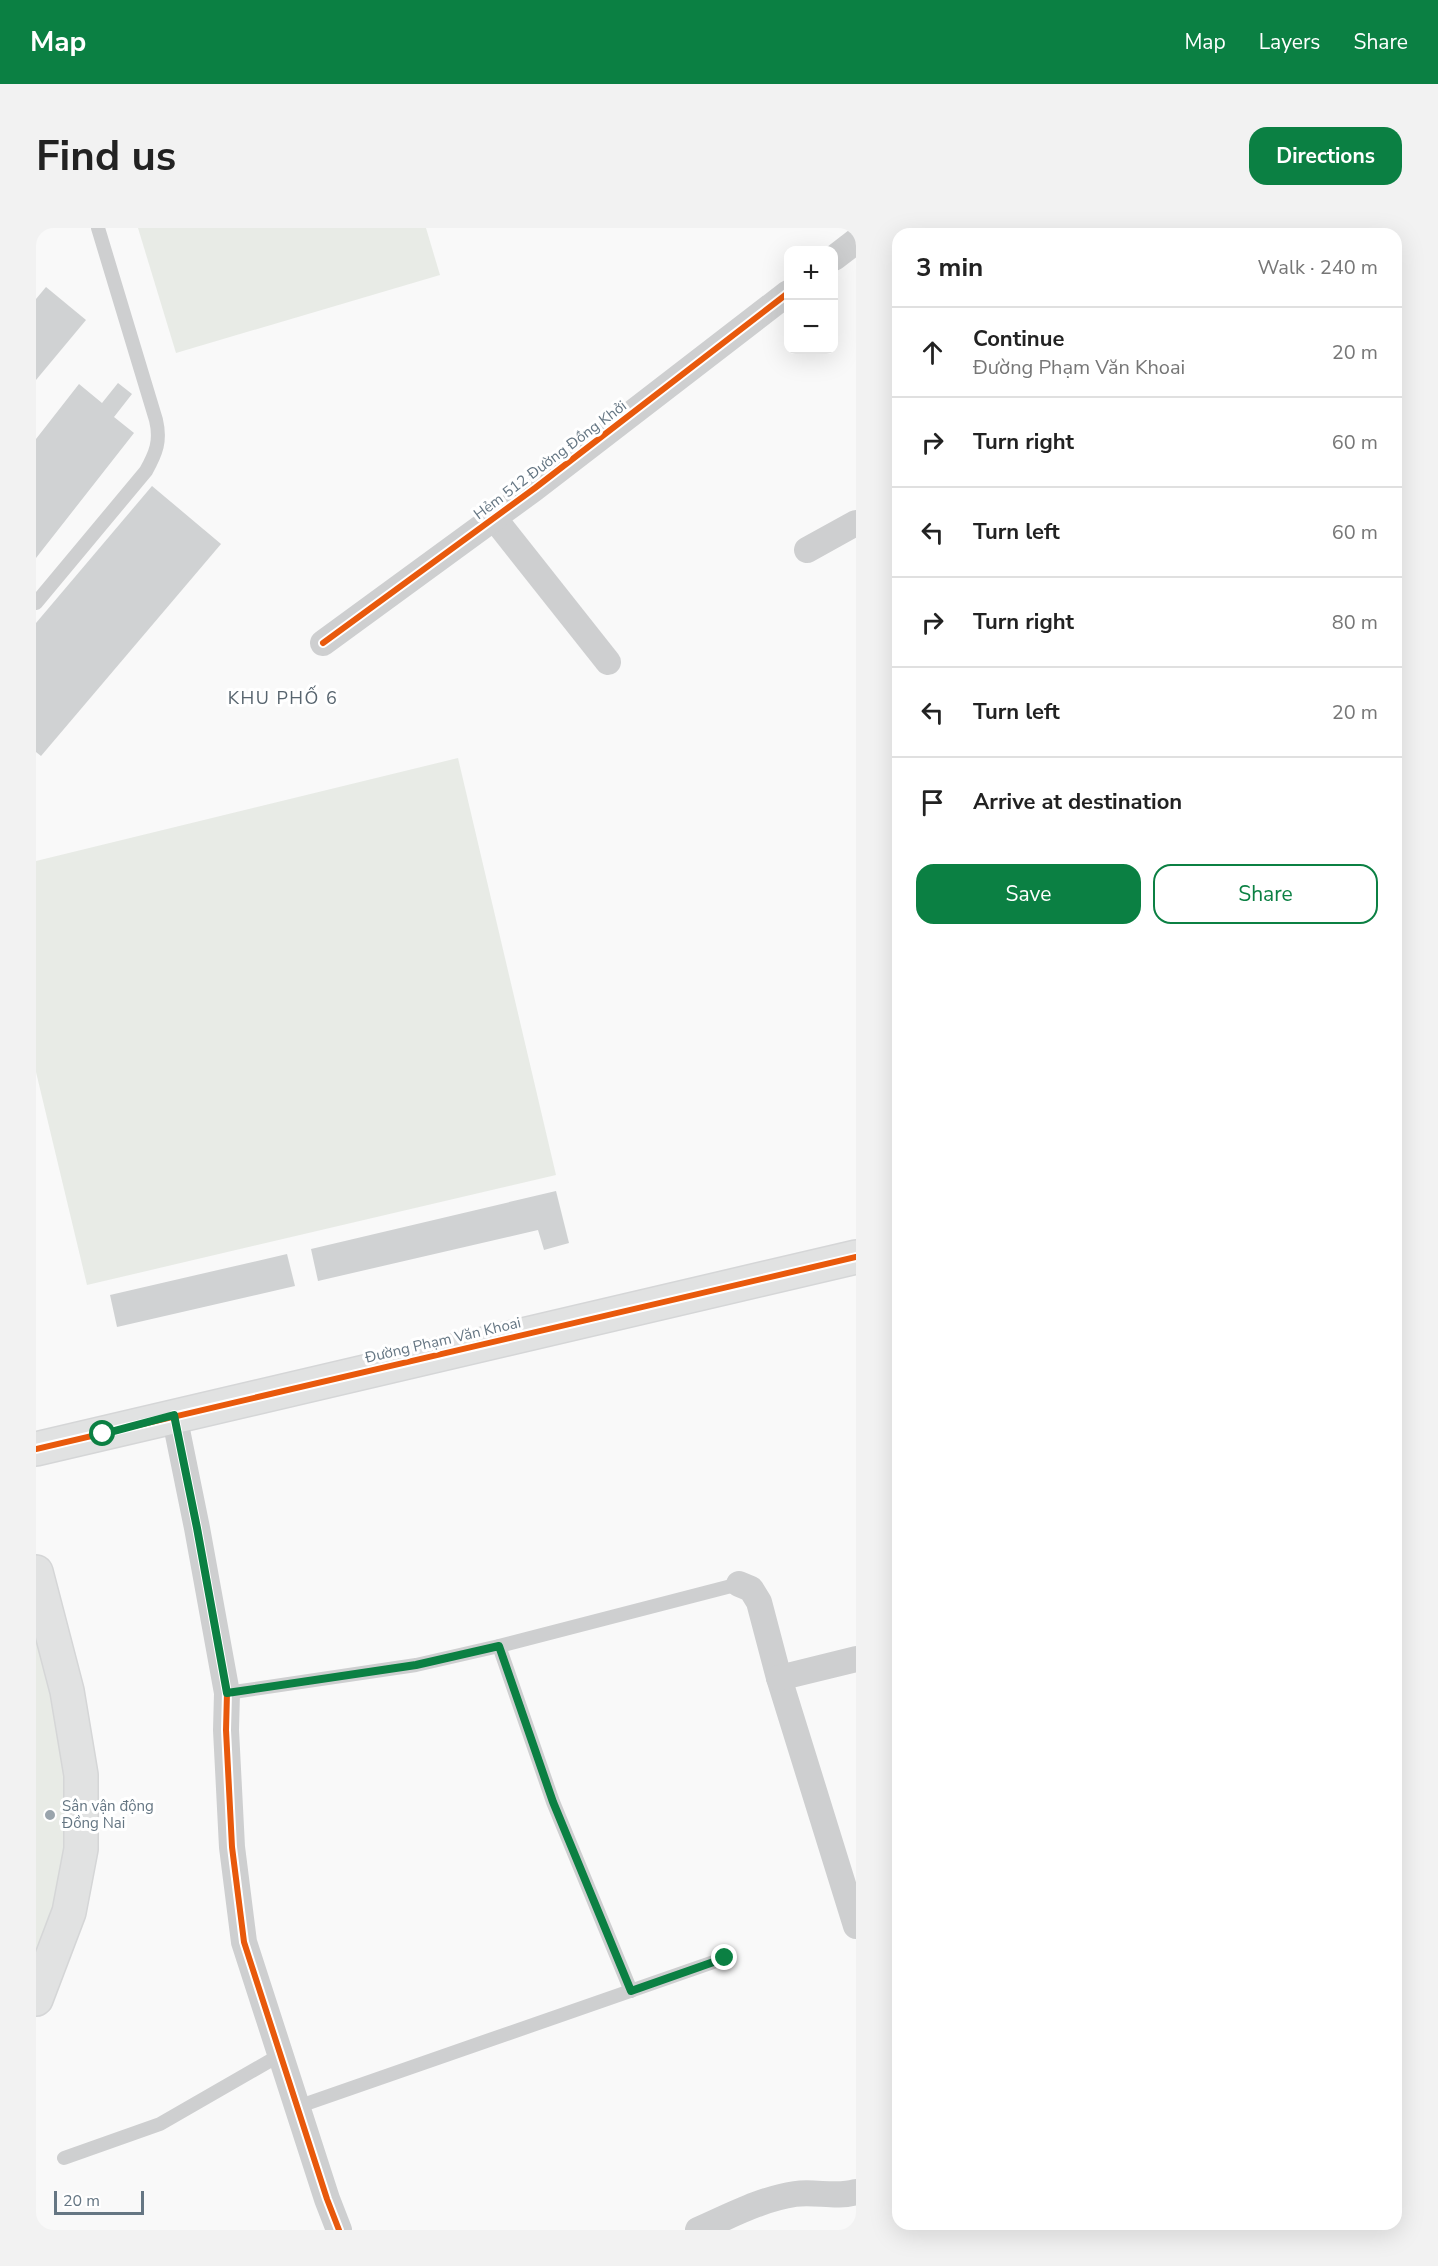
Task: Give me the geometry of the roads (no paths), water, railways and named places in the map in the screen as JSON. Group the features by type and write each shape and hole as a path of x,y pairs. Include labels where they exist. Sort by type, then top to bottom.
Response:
{"street":[{"path":"838,255 856,241"},
{"name":"Hẻm 512 Đường Đồng Khởi","path":"323,643 494,518 784,297"},
{"path":"494,518 608,662"},
{"path":"807,550 856,523"},
{"name":"Đường Phạm Văn Khoai","path":"36,1449 856,1257"},
{"path":"174,1415 227,1693 226,1730 232,1847 244,1942 339,2230"},
{"path":"36,1572 67,1691 81,1775 81,1849 69,1912 36,1999"},
{"path":"738,1584 751,1589 759,1602 779,1678 856,1926"},
{"path":"779,1678 856,1659"},
{"path":"698,2230 768,2200 798,2193 848,2194 856,2192"}],"lane":[{"path":"36,603 146,471 157,450 159,439 156,420 98,228"},
{"path":"227,1693 416,1665 499,1646 738,1584"},
{"path":"499,1646 553,1802 631,1991"},
{"path":"297,2107 725,1958"},
{"path":"64,2158 160,2124 280,2055"}],"place":[{"name":"Sân vận động Đồng Nai","path":"50,1815"}],"district":[{"name":"KHU PHỐ 6","path":"283,698"}]}
